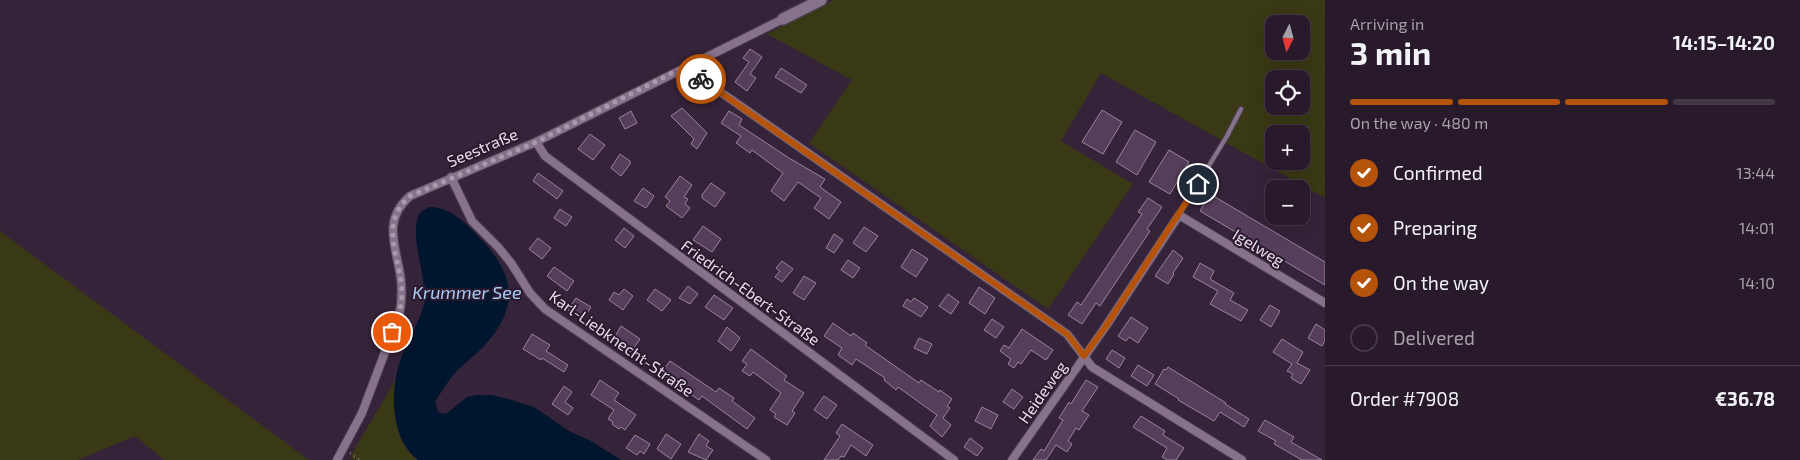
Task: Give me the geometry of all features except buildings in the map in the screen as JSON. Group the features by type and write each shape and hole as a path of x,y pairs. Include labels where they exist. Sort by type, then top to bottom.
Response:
{"street":[{"name":"Seestraße","path":"337,460 362,413 402,304 402,290 392,238 395,215 401,204 410,196 536,142 821,0"},
{"path":"690,64 699,77 1067,334 1092,366 1242,460"},
{"name":"Friedrich-Ebert-Straße","path":"536,142 545,156 954,460"},
{"name":"Karl-Liebknecht-Straße","path":"451,177 472,221 499,248 511,263 530,294 545,309 766,460"},
{"name":"Heideweg","path":"1012,460 1179,215"},
{"name":"Igelweg","path":"1179,215 1325,303"}],"lane":[{"path":"1179,215 1242,109"}],"path":[{"path":"350,454 360,460"}],"shaded area":[{"path":"834,0 1325,0 1325,198 1310,190 1310,180 1293,180 1275,170 1310,170 1310,125 1265,125 1265,165 1101,73 1061,141 1133,184 1048,309 809,143 852,80 767,34"},
{"path":"0,231 309,460 164,460 135,436 78,460 0,460"},
{"path":"396,379 396,423 403,443 418,460 355,460 350,457"}],"water":[{"name":"Krummer See","path":"430,207 451,213 464,222 480,238 500,265 509,291 504,317 496,331 485,345 452,376 435,402 438,412 446,414 467,397 476,395 492,395 508,399 534,407 569,431 591,441 621,460 418,460 409,451 397,427 394,400 395,386 400,361 424,304 424,283 416,232 420,213"}],"way so far":[{"path":"392,332 402,304 402,290 392,238 393,226 395,215 401,204 410,196 536,142 690,64 701,79"}],"route":[{"path":"701,79 1067,334 1084,356 1106,326 1198,184"}]}
